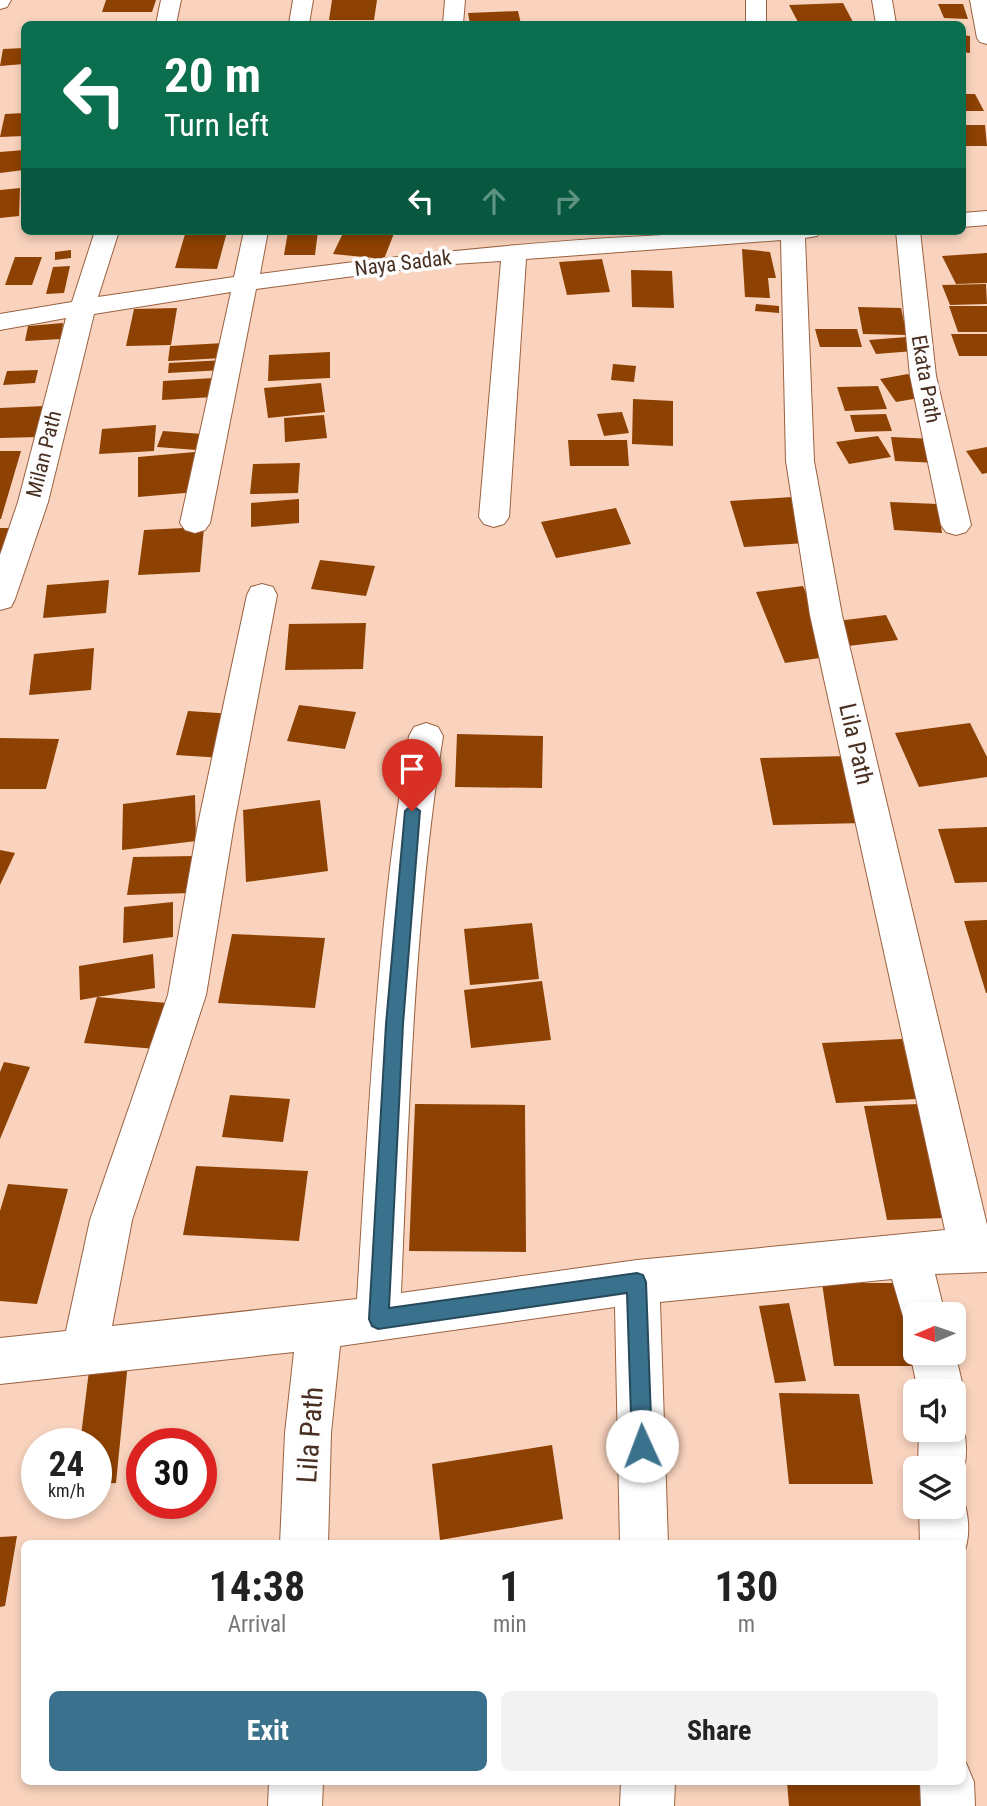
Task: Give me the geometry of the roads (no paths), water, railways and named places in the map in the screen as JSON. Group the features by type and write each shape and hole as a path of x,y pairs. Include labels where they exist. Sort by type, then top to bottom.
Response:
{"street":[{"path":"167,21 171,0"},
{"path":"300,21 303,0"},
{"path":"453,21 455,0"},
{"path":"756,0 756,21"},
{"path":"882,0 886,21"},
{"path":"980,0 987,38"},
{"path":"966,220 987,218"},
{"name":"Milan Path","path":"0,599 33,502 82,306 106,235"},
{"path":"195,523 255,235"},
{"path":"438,235 438,258"},
{"name":"Naya Sadak","path":"0,322 82,306 438,258 656,243 730,235"},
{"name":"Lila Path","path":"801,235 800,461 826,615 979,1249"},
{"name":"Ekata Path","path":"908,235 923,376 956,525"},
{"path":"494,517 514,251"},
{"path":"84,1354 111,1220 187,995 216,824 262,595"},
{"path":"378,1319 396,1011 412,811 426,736"},
{"path":"0,1361 319,1327 637,1282 979,1249"},
{"path":"908,1255 920,1302"},
{"path":"637,1282 644,1540"},
{"name":"Lila Path","path":"304,1540 308,1433 319,1327"},
{"path":"943,1519 944,1540"},
{"path":"295,1806 296,1785"},
{"path":"647,1806 648,1785"},
{"path":"947,1785 948,1806"}]}
